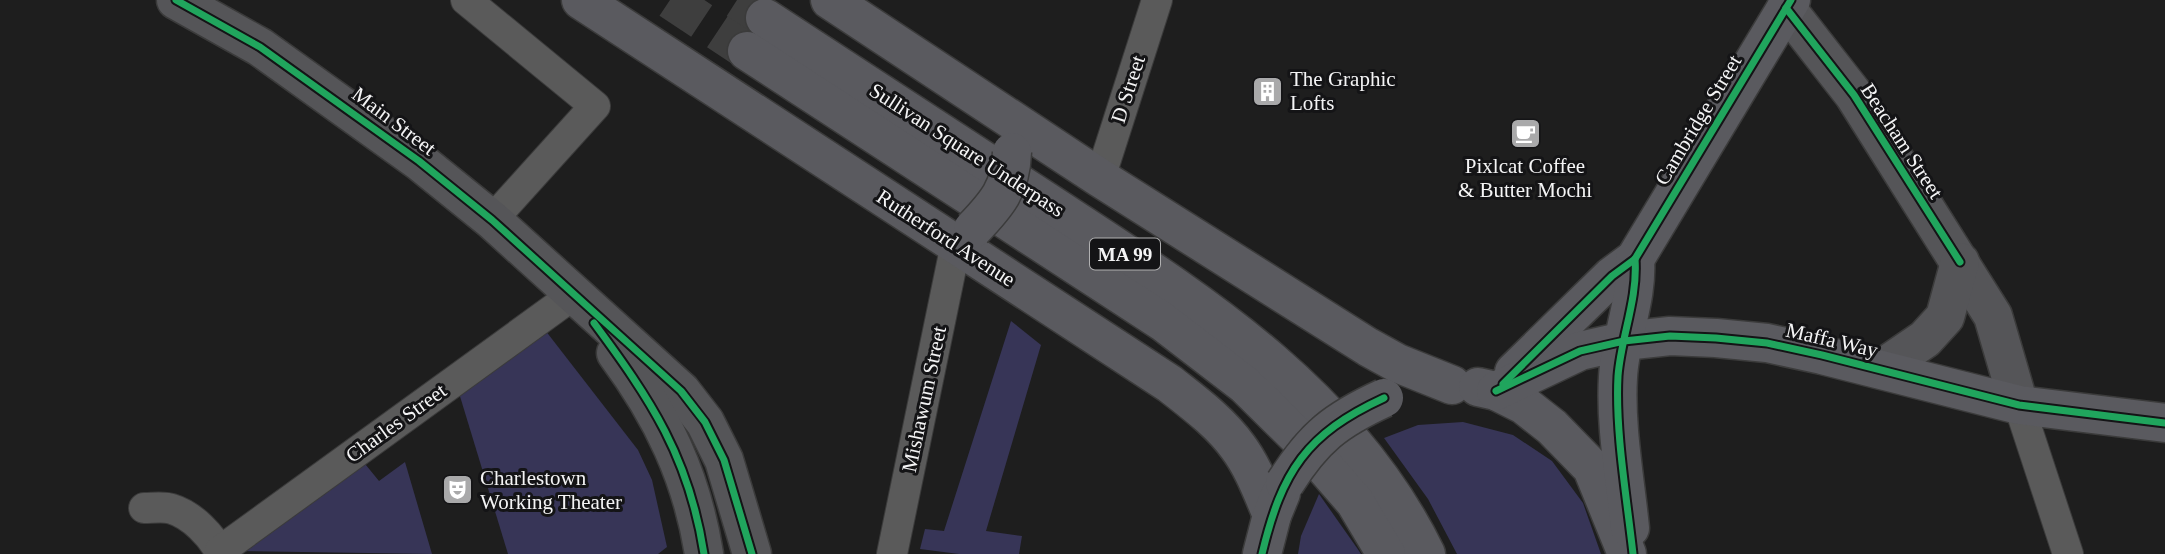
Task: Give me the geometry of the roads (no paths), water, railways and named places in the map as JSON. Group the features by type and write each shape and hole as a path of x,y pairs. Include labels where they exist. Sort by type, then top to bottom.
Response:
{"main road":[{"name":"Main Street","path":"176,0 260,47 419,161 492,220 681,391 705,422 724,460 752,554"},
{"name":"Rutherford Avenue","path":"581,0 964,237 1160,377 1205,411 1241,452 1257,480 1278,499"},
{"path":"830,0 1100,178 1368,347 1397,363 1452,385 1496,391 1524,405 1552,427 1592,467 1628,554"},
{"name":"Cambridge Street","path":"1496,391 1612,276 1635,259 1789,4"},
{"name":"Beacham Street","path":"1789,4 1854,95 1993,316 2019,405"},
{"name":"Sullivan Square Underpass","path":"1386,554 1355,502 1302,441 1245,385 1163,322 756,34 1182,290 1264,353 1325,411 1381,476 1426,554"},
{"path":"964,237 997,203 1012,171 1012,152 1002,114"},
{"name":"Cambridge Street","path":"1633,554 1617,403 1618,374 1636,278 1635,259"},
{"path":"1881,369 1925,339 1945,317 1960,262"},
{"name":"Main Street","path":"573,295 639,384 662,424 682,466 704,554"},
{"name":"Maffa Way","path":"1496,391 1580,351 1624,341 1672,336 1742,340 1788,348 2019,405 2165,423"},
{"path":"1262,554 1278,499 1301,458 1323,433 1352,413 1384,398 1414,390 1452,385"}],"street":[{"path":"466,0 595,106 492,220"},
{"name":"D Street","path":"1100,178 1157,0"},
{"name":"Mishawum Street","path":"892,554 964,237"},
{"name":"Charles Street","path":"220,553 573,295"},
{"name":"Beacham Street","path":"2019,405 2068,554"},
{"path":"144,508 171,508 189,517 220,553"}],"tunnel":[{"path":"670,0 747,51"},
{"path":"737,0 765,18"}],"place":[{"name":"The Graphic Lofts","path":"1267,91"},
{"name":"Pixlcat Coffee & Butter Mochi","path":"1525,134"},
{"name":"Charlestown Working Theater","path":"457,490"}]}
